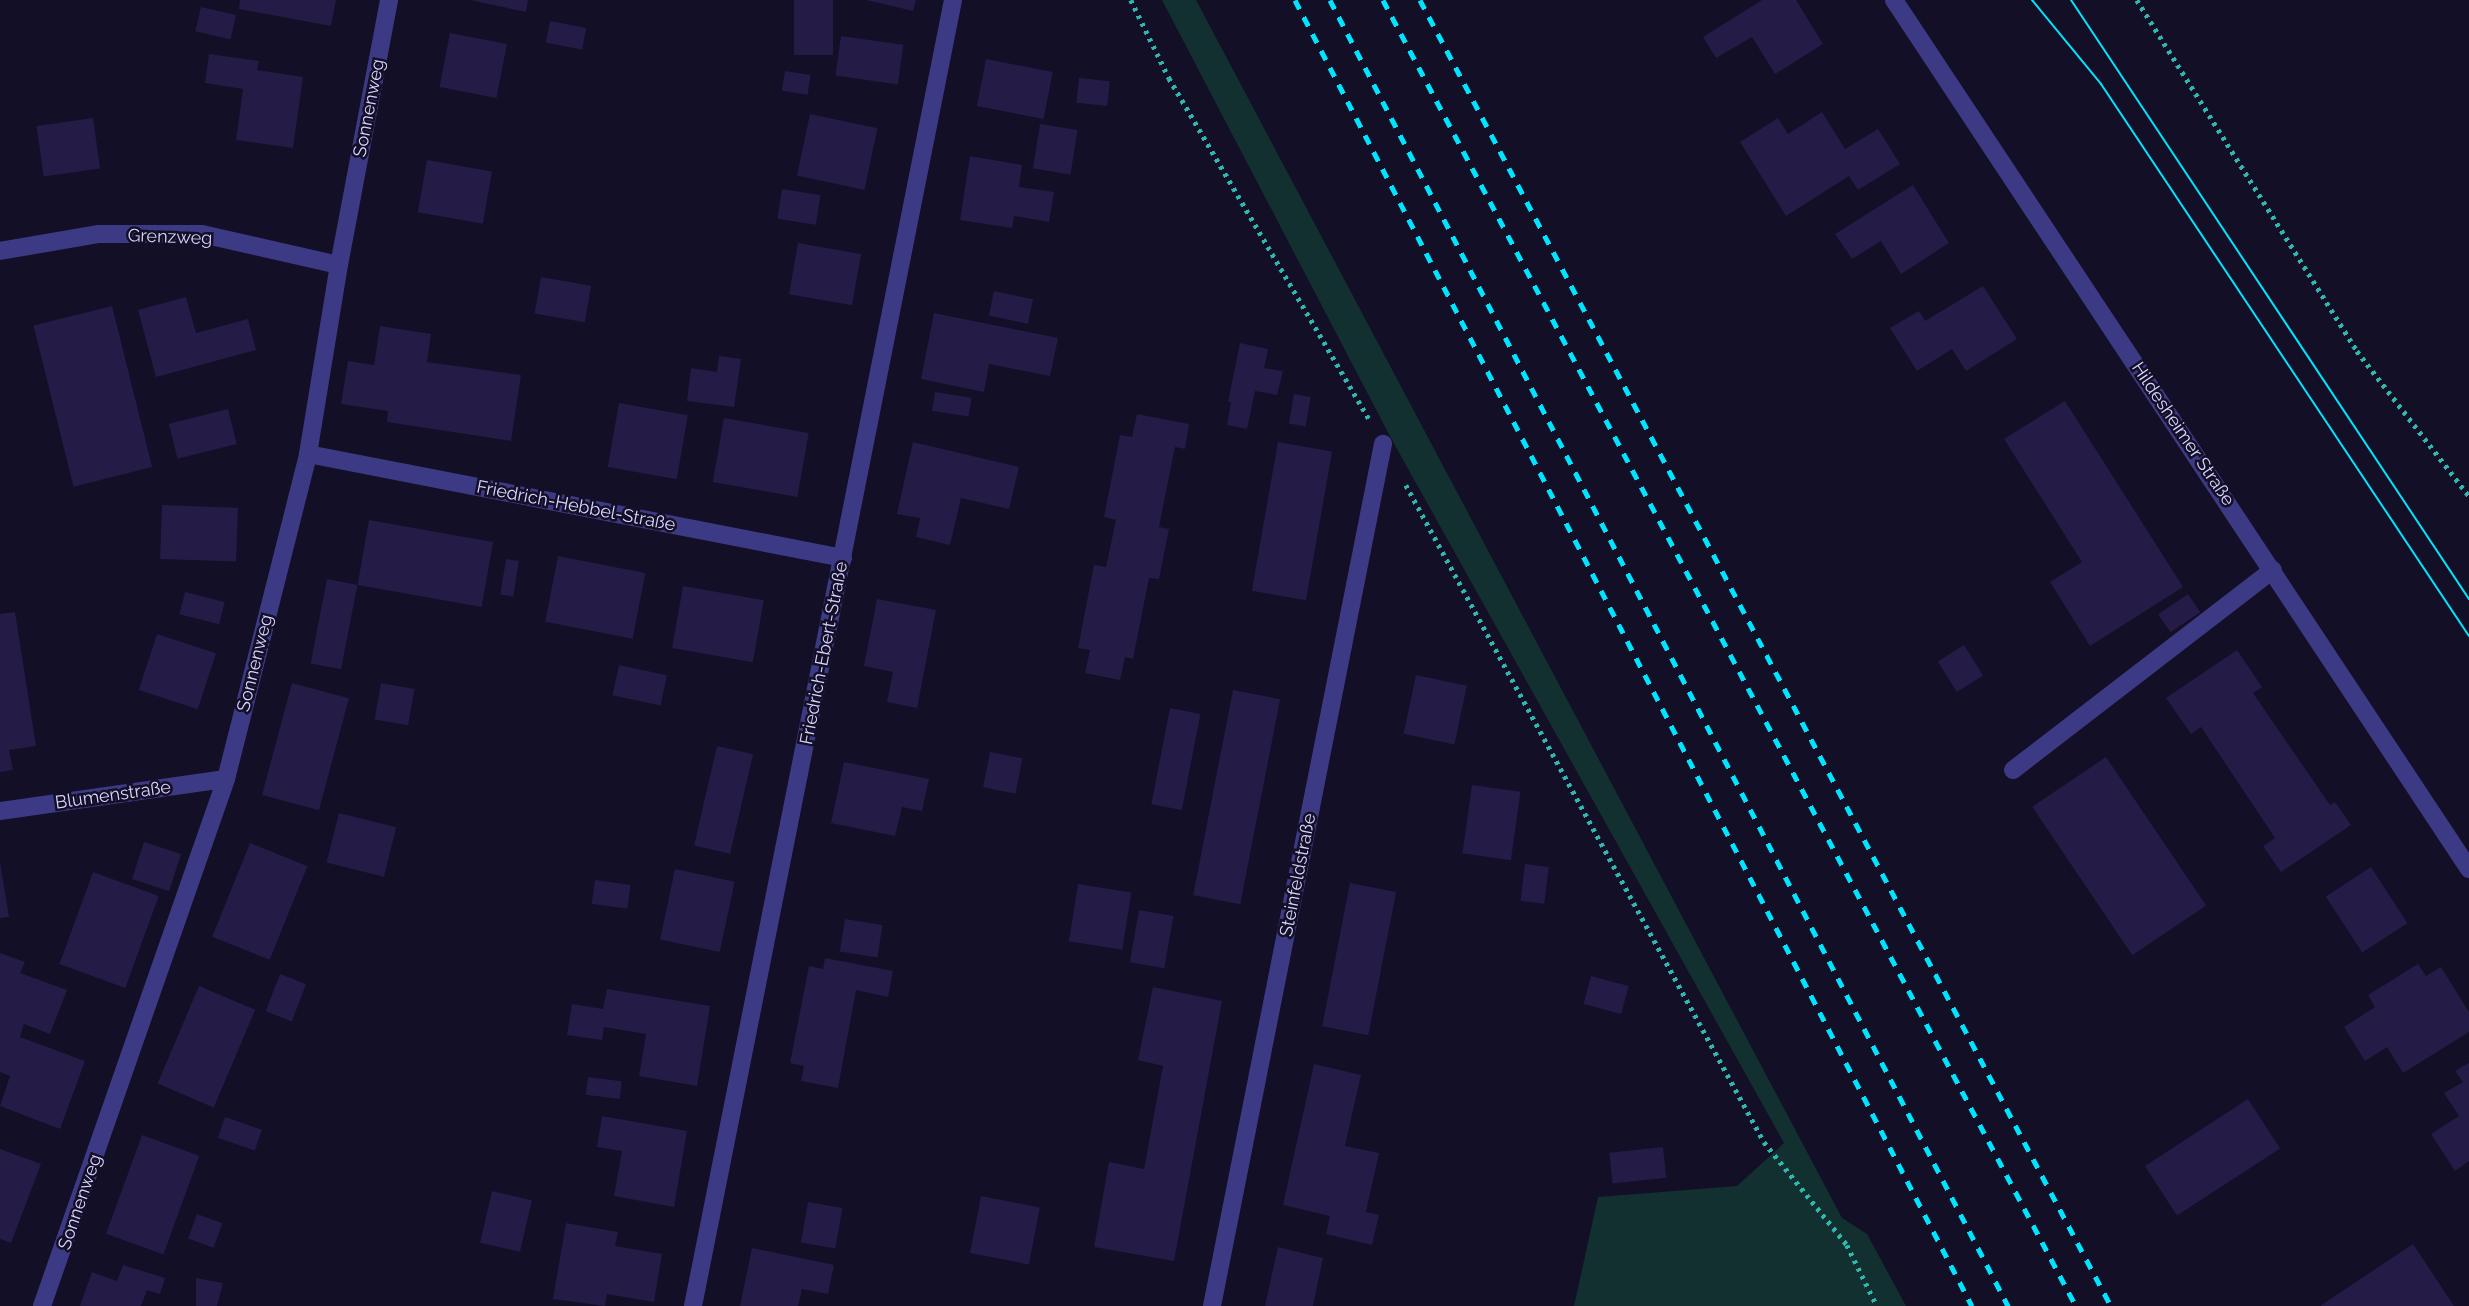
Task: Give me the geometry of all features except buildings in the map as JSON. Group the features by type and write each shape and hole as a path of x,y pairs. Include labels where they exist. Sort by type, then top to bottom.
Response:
{"street":[{"name":"Sonnenweg","path":"42,1306 226,779 309,454 339,265 389,0"},
{"name":"Friedrich-Ebert-Straße","path":"693,1306 953,0"},
{"name":"Hildesheimer Straße","path":"1894,0 2469,869"},
{"name":"Grenzweg","path":"0,251 98,234 202,234 339,265"},
{"name":"Steinfeldstraße","path":"1212,1306 1383,444"},
{"name":"Friedrich-Hebbel-Straße","path":"309,454 843,558"},
{"path":"2013,770 2273,570"},
{"name":"Blumenstraße","path":"0,811 226,779"}],"path":[{"path":"1131,0 1170,78 1383,444 1764,1142 1847,1245 1877,1306"},
{"path":"2137,0 2357,351 2469,496"}],"green space":[{"path":"1162,0 1196,0 1842,1218 1867,1234 1906,1306 1574,1306 1598,1197 1737,1186 1784,1143 1392,440"}],"tram line":[{"path":"2032,0 2101,84 2469,636"},
{"path":"2071,0 2469,599"}],"railway":[{"path":"1295,0 1972,1306"},
{"path":"1330,0 2008,1306"},
{"path":"1383,0 2076,1306"},
{"path":"1420,0 2111,1306"}]}
